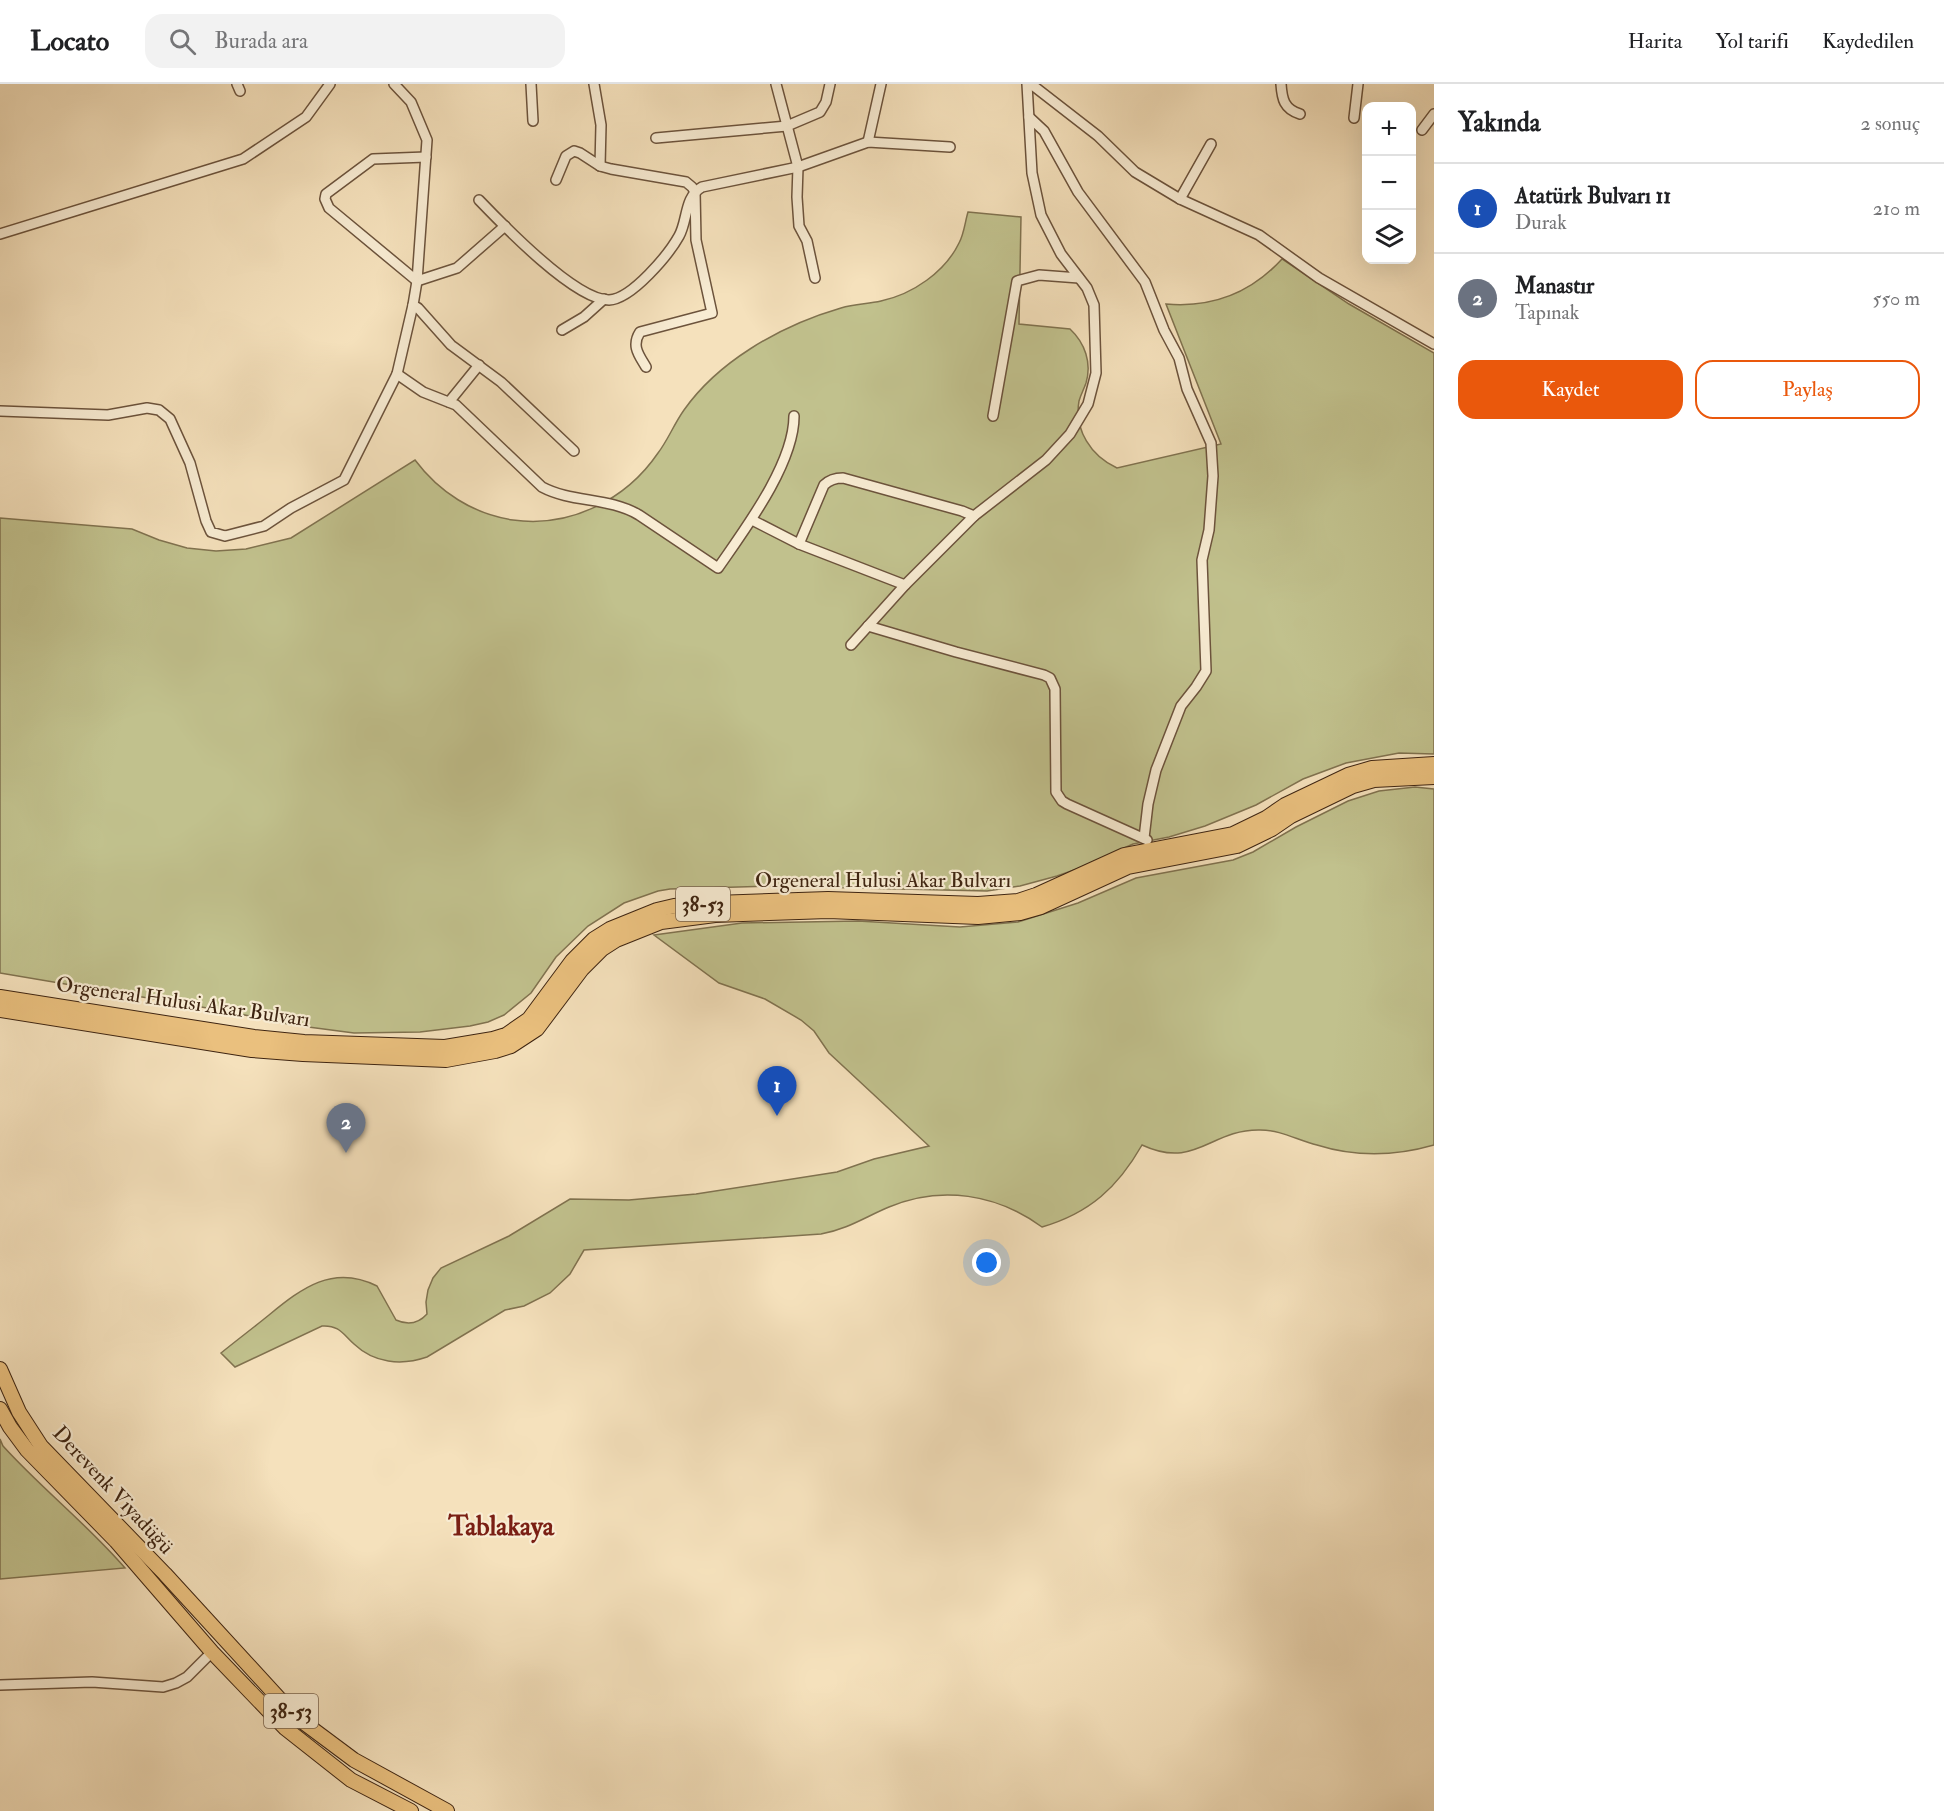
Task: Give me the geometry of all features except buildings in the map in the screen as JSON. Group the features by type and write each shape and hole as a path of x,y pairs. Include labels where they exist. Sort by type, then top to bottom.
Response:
{"main road":[{"name":"Orgeneral Hulusi Akar Bulvarı","path":"0,997 254,1037 304,1042 445,1047 506,1035 529,1019 572,961 594,939 610,929 657,910 674,906 715,903 828,899 978,904 1017,901 1036,895 1124,855 1233,834 1266,818 1285,805 1348,775 1372,768 1434,764"},
{"name":"Orgeneral Hulusi Akar Bulvarı","path":"0,1010 252,1050 446,1060 511,1046 537,1029 582,969 602,950 616,940 660,922 715,915 828,911 978,917 1020,914 1041,907 1128,867 1237,846 1353,786 1374,780 1434,777"},
{"name":"Derevenk Viyadüğü","path":"0,1369 19,1412 41,1446 165,1574 295,1716 354,1760 447,1811"},
{"name":"Derevenk Viyadüğü","path":"0,1408 10,1427 27,1450 98,1521 157,1586 212,1652"},
{"name":"38-53","path":"212,1652 285,1728 351,1780 411,1811"}],"street":[{"path":"0,234 243,159 306,117 330,84"},
{"path":"0,411 108,415 147,408 159,410 170,418 190,463 211,532 225,536 264,526 291,508 344,480 397,374 417,281 427,140 411,102 394,84"},
{"path":"531,84 533,121"},
{"path":"594,84 601,125 600,165"},
{"path":"776,84 798,167 799,226 807,241 815,278"},
{"path":"656,138 787,126 820,112 826,102 830,84"},
{"path":"868,142 881,84"},
{"path":"851,645 905,585 974,516 1046,460 1070,434 1088,404 1096,373 1094,305 1087,288 1061,254 1041,215 1032,173 1029,84"},
{"path":"1029,84 1098,136 1135,172 1180,199 1258,235 1319,278 1434,344"},
{"path":"1281,84 1281,96 1284,102 1288,108 1300,114"},
{"path":"1354,118 1358,84"},
{"path":"1422,130 1434,114"},
{"path":"1029,117 1044,131 1078,192 1145,282 1164,330 1179,358 1187,389 1210,443 1213,476 1209,530 1202,560 1206,671 1181,706 1156,770 1148,804 1144,837"},
{"path":"479,200 534,254 560,275 603,299 616,299 628,293 656,265 680,234 690,199 695,192 705,186 798,167 868,142 950,147"},
{"path":"1180,199 1211,144"},
{"path":"556,180 570,152 580,153 600,165 686,182 695,192 696,240 712,312 640,332 635,347 646,367"},
{"path":"417,281 329,208 325,199 326,194 373,159 426,157"},
{"path":"417,281 457,268 505,226"},
{"path":"993,416 1017,281 1039,275 1079,278"},
{"path":"562,330 584,317 603,299"},
{"path":"413,305 451,345 501,382 574,451"},
{"path":"449,402 479,365"},
{"path":"397,374 423,392 449,402 462,410 542,487 558,493 613,503 626,508 718,568 752,520 788,453 793,435 794,416"},
{"path":"799,544 824,485 837,478 952,508 974,516"},
{"path":"752,520 799,544 905,585"},
{"path":"868,626 1050,678 1055,689 1056,792 1059,797 1067,804 1144,837 1157,848"},
{"path":"0,1685 92,1682 163,1686 187,1677 212,1652"}],"green space":[{"path":"968,212 1021,217 1019,324 1070,329 1080,341 1088,361 1088,376 1079,401 1079,422 1086,441 1092,449 1099,457 1117,468 1221,444 1166,304 1199,303 1230,296 1257,281 1282,259 1349,304 1434,353 1434,754 1399,753 1346,763 1303,779 1256,805 1205,826 1169,837 1133,844 1077,869 1020,886 987,891 771,886 658,891 624,903 588,926 556,957 531,993 504,1015 470,1026 420,1032 354,1033 293,1025 225,1011 0,973 0,518 132,529 187,548 216,551 246,549 291,538 415,460 424,472 446,491 484,513 513,520 534,521 555,520 575,515 613,497 645,470 691,401 723,369 750,349 806,320 841,308 893,298 927,280 953,254 962,236"},
{"path":"1415,787 1434,789 1434,1145 1390,1153 1346,1152 1282,1133 1260,1130 1228,1135 1190,1151 1176,1153 1142,1145 1123,1174 1101,1196 1074,1214 1042,1227 1025,1216 988,1200 968,1196 929,1196 889,1207 848,1226 821,1234 584,1250 570,1274 550,1293 524,1306 505,1310 427,1357 417,1360 398,1362 379,1359 362,1350 340,1331 328,1326 322,1326 235,1367 221,1353 294,1296 306,1288 332,1278 346,1277 377,1286 396,1320 404,1323 416,1322 427,1314 428,1290 433,1278 441,1268 509,1236 570,1199 629,1200 696,1194 837,1172 874,1159 929,1146 829,1053 814,1031 801,1020 765,999 719,983 654,935 742,923 858,921 960,927 1018,922 1078,903 1136,878 1233,860 1253,852 1348,801 1379,791"},
{"path":"0,1439 3,1446 18,1462 125,1568 0,1579"}],"place":[{"name":"Atatürk Bulvarı 11","path":"777,1116"},
{"name":"Manastır","path":"346,1153"}],"district":[{"name":"Tablakaya","path":"501,1526"}]}
